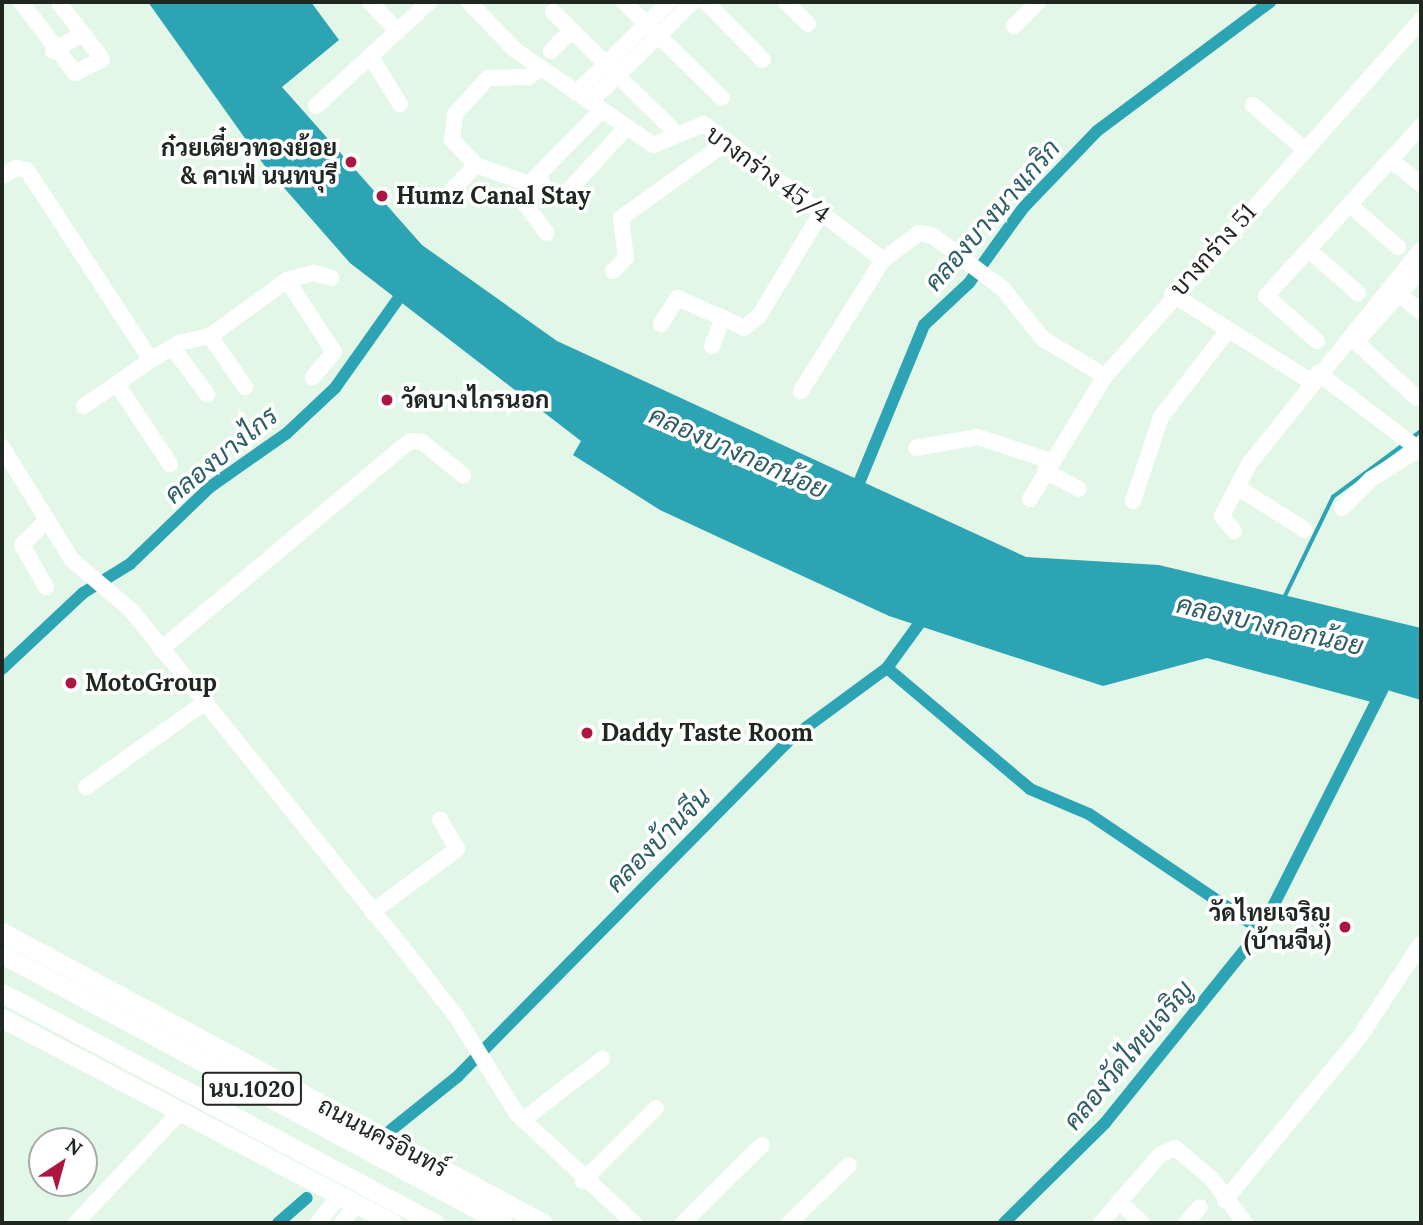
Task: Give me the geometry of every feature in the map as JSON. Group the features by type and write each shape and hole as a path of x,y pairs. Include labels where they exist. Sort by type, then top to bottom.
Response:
{"main road":[{"name":"ถนนนครอินทร์","path":"2,932 543,1223"},
{"name":"ถนนนครอินทร์","path":"2,954 503,1223"},
{"name":"นบ.1020","path":"2,993 435,1223"},
{"name":"นบ.1020","path":"2,1018 392,1223"},
{"path":"479,1210 520,1223"}],"street":[{"path":"370,2 398,32"},
{"path":"316,106 372,59 429,2"},
{"name":"บางกร่าง 45/4","path":"468,2 515,50 626,128 660,146 690,125 704,124 883,260"},
{"path":"624,2 722,99"},
{"path":"652,29 669,2"},
{"path":"547,233 526,197 594,106 610,70 652,29 693,2"},
{"path":"706,2 764,60"},
{"path":"786,2 808,24"},
{"path":"1014,26 1038,2"},
{"path":"63,4 102,59 80,71 69,71 29,9 63,4"},
{"path":"552,12 671,128"},
{"name":"บางกร่าง 51","path":"1030,499 1105,376 1172,294 1421,20"},
{"path":"551,51 571,31"},
{"path":"54,51 83,34"},
{"path":"372,59 400,104"},
{"path":"541,68 528,77 488,78 454,114 452,140 476,165 529,184 594,106"},
{"path":"1253,105 1303,148"},
{"path":"570,189 626,128"},
{"path":"1317,341 1266,299 1420,129"},
{"path":"613,271 626,258 621,218 723,139"},
{"path":"1391,160 1421,184"},
{"path":"451,191 476,165"},
{"path":"2,176 16,168 27,170 151,359"},
{"path":"1350,205 1398,247"},
{"path":"661,324 677,298 723,318 750,326 821,213"},
{"path":"801,390 883,260 919,233 983,271 1023,309 1043,339 1105,376"},
{"path":"1234,531 1222,516 1237,487 1314,377 1421,249"},
{"path":"1309,250 1358,293"},
{"path":"1417,398 1356,348 1421,270"},
{"path":"84,405 172,347 210,336 287,280 314,273 331,278"},
{"path":"287,280 334,352 313,377"},
{"path":"1172,294 1226,333 1314,377 1412,445 1371,479 1342,508"},
{"path":"1400,295 1421,312"},
{"path":"712,346 723,318"},
{"path":"1133,501 1161,417 1226,333"},
{"path":"210,336 245,387"},
{"path":"172,347 207,394"},
{"path":"117,384 170,464"},
{"path":"916,448 978,437 1048,466 1079,489"},
{"path":"161,649 410,441 422,442 463,475"},
{"path":"2,447 46,521 84,575 122,602 161,649 372,912 478,1053 523,1120 583,1181 634,1223"},
{"path":"1237,487 1305,530"},
{"path":"46,521 22,545 46,587"},
{"path":"86,787 204,703"},
{"path":"372,912 457,849 440,819"},
{"path":"1225,1200 1360,1036 1421,944"},
{"path":"523,1120 602,1059"},
{"path":"583,1181 656,1108"},
{"path":"76,1223 179,1113"},
{"path":"683,1223 762,1145"},
{"path":"1101,1223 1160,1155 1175,1148 1211,1178 1245,1223"},
{"path":"789,1223 849,1165"},
{"path":"318,1223 347,1201"},
{"path":"342,1223 347,1201"},
{"path":"1119,1201 1142,1223"},
{"path":"1186,1223 1200,1207"}],"water":[{"name":"คลองบางกอกน้อย","path":"148,2 311,2 339,40 282,87 422,245 557,341 1026,557 1159,565 1421,628 1421,700 1387,690 1379,704 1207,658 1103,686 889,616 660,510 573,455 581,441 350,263 264,165"}],"waterway":[{"name":"คลองบางนางเกริก","path":"854,495 924,325 969,283 1023,208 1097,131 1270,2"},
{"name":"คลองบางไกร","path":"2,669 83,593 130,564 210,487 287,433 335,388 408,285"},
{"path":"1412,438 1421,431"},
{"path":"1284,598 1333,497 1403,445"},
{"name":"คลองบ้านจีน","path":"391,1130 457,1077 789,740 887,668 927,613"},
{"path":"887,668 1030,789 1089,814 1261,930"},
{"name":"คลองวัดไทยเจริญ","path":"1004,1223 1105,1123 1261,930 1383,689"},
{"name":"คลองบ้านจีน","path":"278,1223 307,1198"}],"place":[{"name":"ก๋วยเตี๋ยวทองย้อย & คาเฟ่ นนทบุรี","path":"351,162"},
{"name":"Humz Canal Stay","path":"382,196"},
{"name":"วัดบางไกรนอก","path":"387,400"},
{"name":"MotoGroup","path":"71,683"},
{"name":"Daddy Taste Room","path":"587,733"},
{"name":"วัดไทยเจริญ (บ้านจีน)","path":"1345,927"}]}
